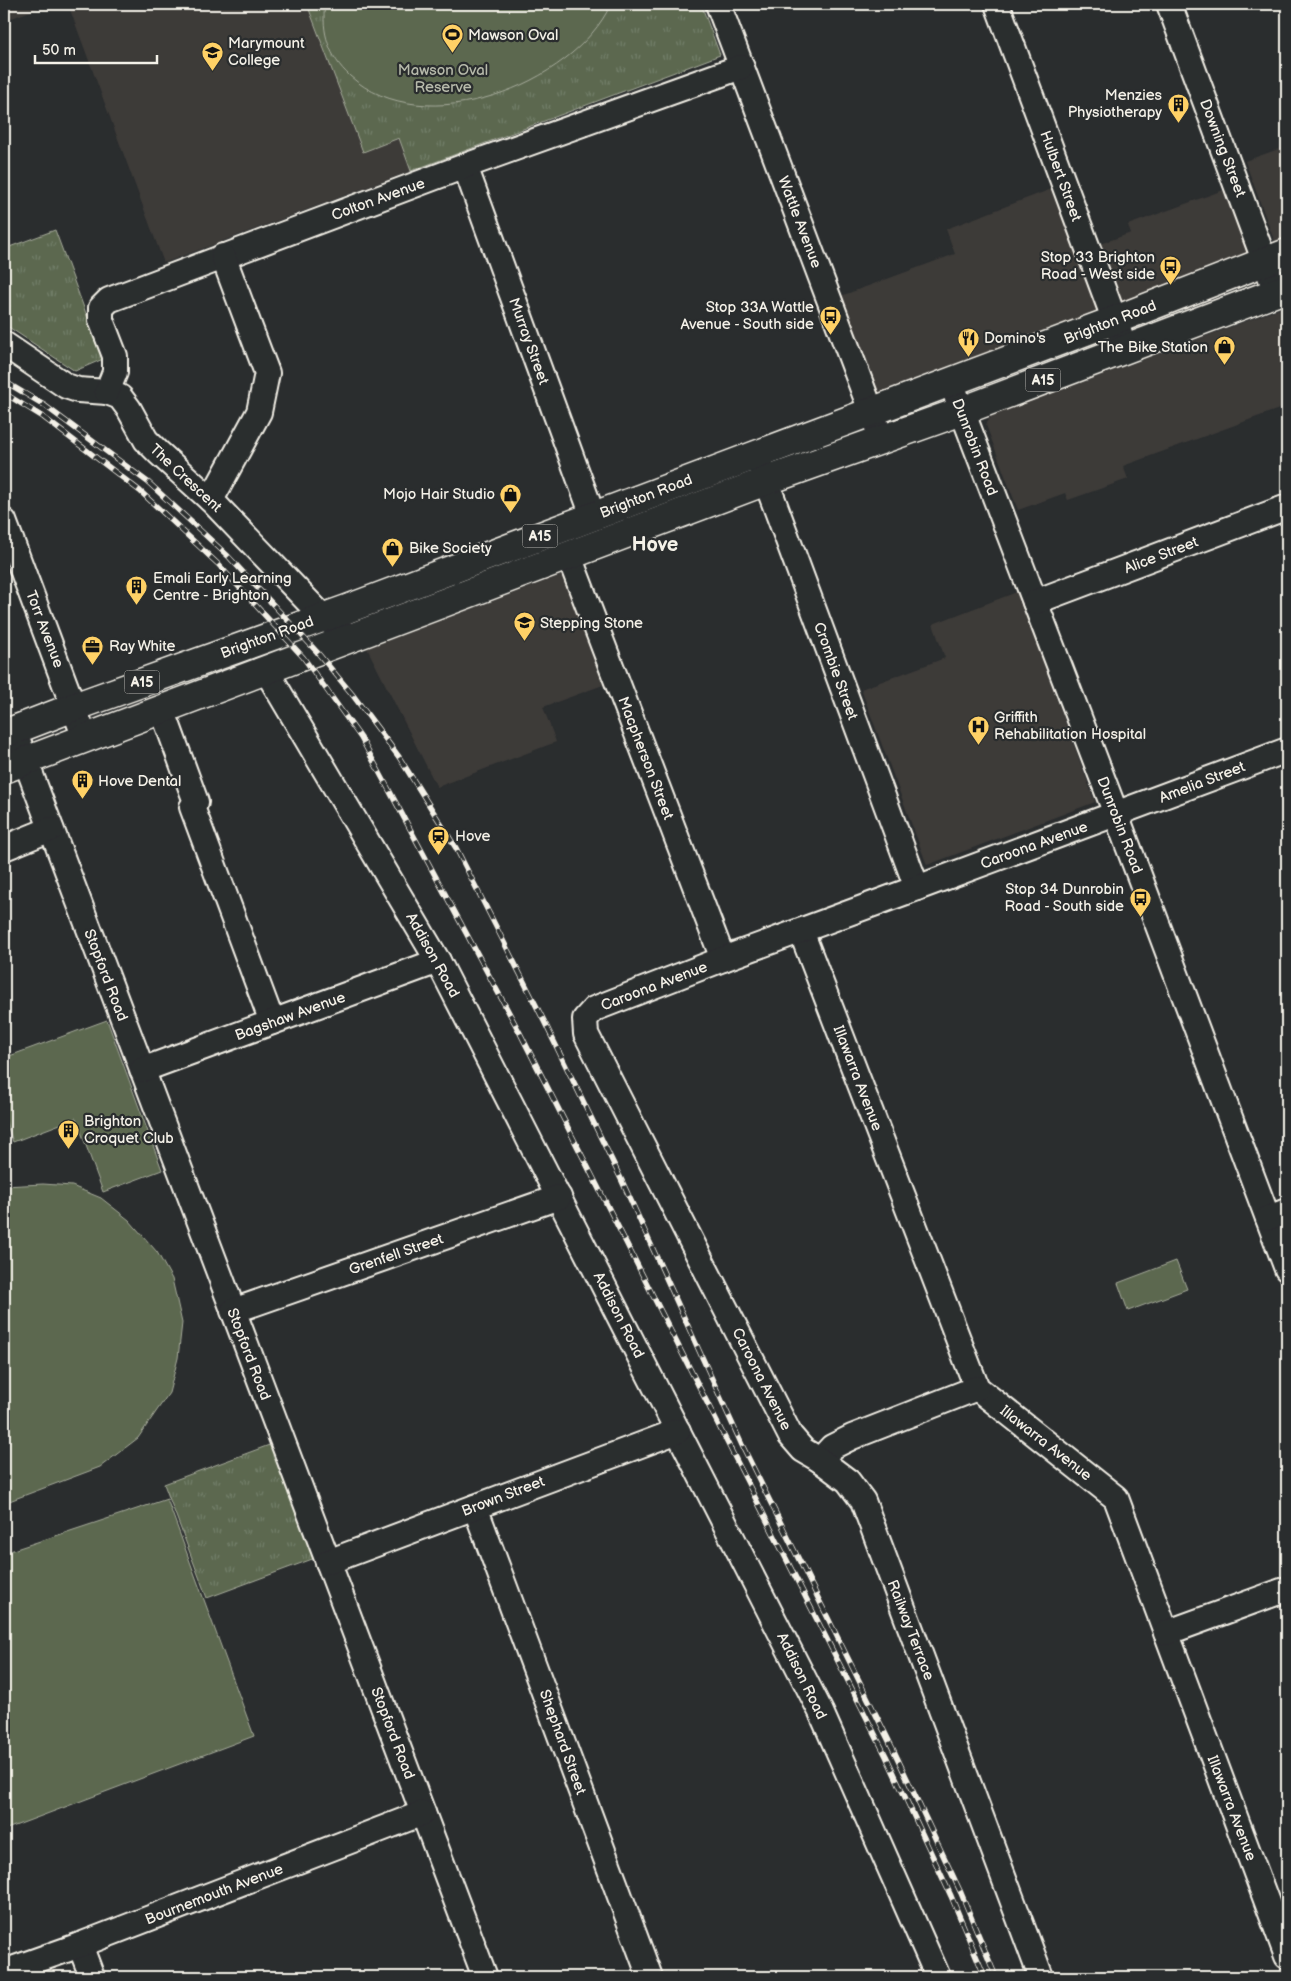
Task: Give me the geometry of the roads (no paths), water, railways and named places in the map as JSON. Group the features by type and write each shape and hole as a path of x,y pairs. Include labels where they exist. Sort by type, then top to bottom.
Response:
{"main road":[{"name":"Brighton Road","path":"9,732 871,412 1276,257"},
{"name":"Brighton Road","path":"15,765 766,481 962,411 1282,290"}],"street":[{"name":"Wattle Avenue","path":"718,4 882,440"},
{"name":"Hulbert Street","path":"997,4 1125,348"},
{"name":"Downing Street","path":"1169,4 1276,257 1282,290"},
{"name":"Colton Avenue","path":"107,392 115,372 115,356 101,320 101,308 109,300 465,166 741,67"},
{"name":"Murray Street","path":"465,166 593,516"},
{"path":"211,500 259,412 267,373 223,256"},
{"name":"The Crescent","path":"4,344 66,386 78,390 107,392 120,397 130,409 146,440 211,500 323,617 346,634 358,636"},
{"name":"Dunrobin Road","path":"951,382 1116,814 1278,1215 1287,1269"},
{"name":"Crombie Street","path":"756,454 917,888"},
{"name":"Alice Street","path":"1035,602 1287,507"},
{"name":"Torr Avenue","path":"4,521 85,738"},
{"name":"Macpherson Street","path":"569,556 723,959"},
{"name":"Addison Road","path":"266,670 438,960 821,1712 938,1977"},
{"path":"162,709 196,802 192,807 272,1022"},
{"name":"Stopford Road","path":"9,732 15,765 51,829 485,1977"},
{"name":"Amelia Street","path":"1116,814 1287,750"},
{"name":"Caroona Avenue","path":"820,1460 803,1450 790,1435 586,1034 585,1019 594,1009 723,959 1116,814"},
{"path":"4,848 51,829"},
{"name":"Illawarra Avenue","path":"801,931 977,1388 1116,1498 1287,1956"},
{"name":"Bagshaw Avenue","path":"142,1070 438,960"},
{"name":"Grenfell Street","path":"234,1311 559,1197"},
{"path":"820,1460 832,1448 852,1436 977,1388"},
{"name":"Brown Street","path":"328,1562 678,1431"},
{"name":"Railway Terrace","path":"820,1460 848,1481 863,1502 1041,1977"},
{"name":"Shephard Street","path":"475,1507 650,1977"},
{"path":"1166,1633 1287,1589"},
{"name":"Bournemouth Avenue","path":"4,1972 80,1945 423,1813"},
{"path":"80,1945 92,1977"}],"railway":[{"path":"4,381 44,405 149,483 228,556 317,652 352,694 399,757 456,848 544,1021 622,1181 742,1445 894,1751 961,1893 996,1977"},
{"path":"4,393 43,417 140,491 218,564 303,657 361,738 520,1033 886,1756 951,1896 985,1977"}],"place":[{"name":"Mawson Oval","path":"452,54"},
{"name":"Marymount College","path":"212,71"},
{"name":"Menzies Physiotherapy","path":"1178,123"},
{"name":"Stop 33 Brighton Road - West side","path":"1171,285"},
{"name":"Stop 33A Wattle Avenue - South side","path":"830,335"},
{"name":"Domino's","path":"968,357"},
{"name":"The Bike Station","path":"1224,366"},
{"name":"Mojo Hair Studio","path":"511,513"},
{"name":"Bike Society","path":"393,567"},
{"name":"Emali Early Learning Centre - Brighton","path":"137,606"},
{"name":"Stepping Stone","path":"524,642"},
{"name":"Ray White","path":"93,665"},
{"name":"Griffith Rehabilitation Hospital","path":"978,745"},
{"name":"Hove Dental","path":"82,800"},
{"name":"Hove","path":"439,855"},
{"name":"Stop 34 Dunrobin Road - South side","path":"1140,917"},
{"name":"Brighton Croquet Club","path":"68,1149"}],"district":[{"name":"Hove","path":"655,544"}],"park label":[{"name":"Mawson Oval Reserve","path":"443,78"}]}
